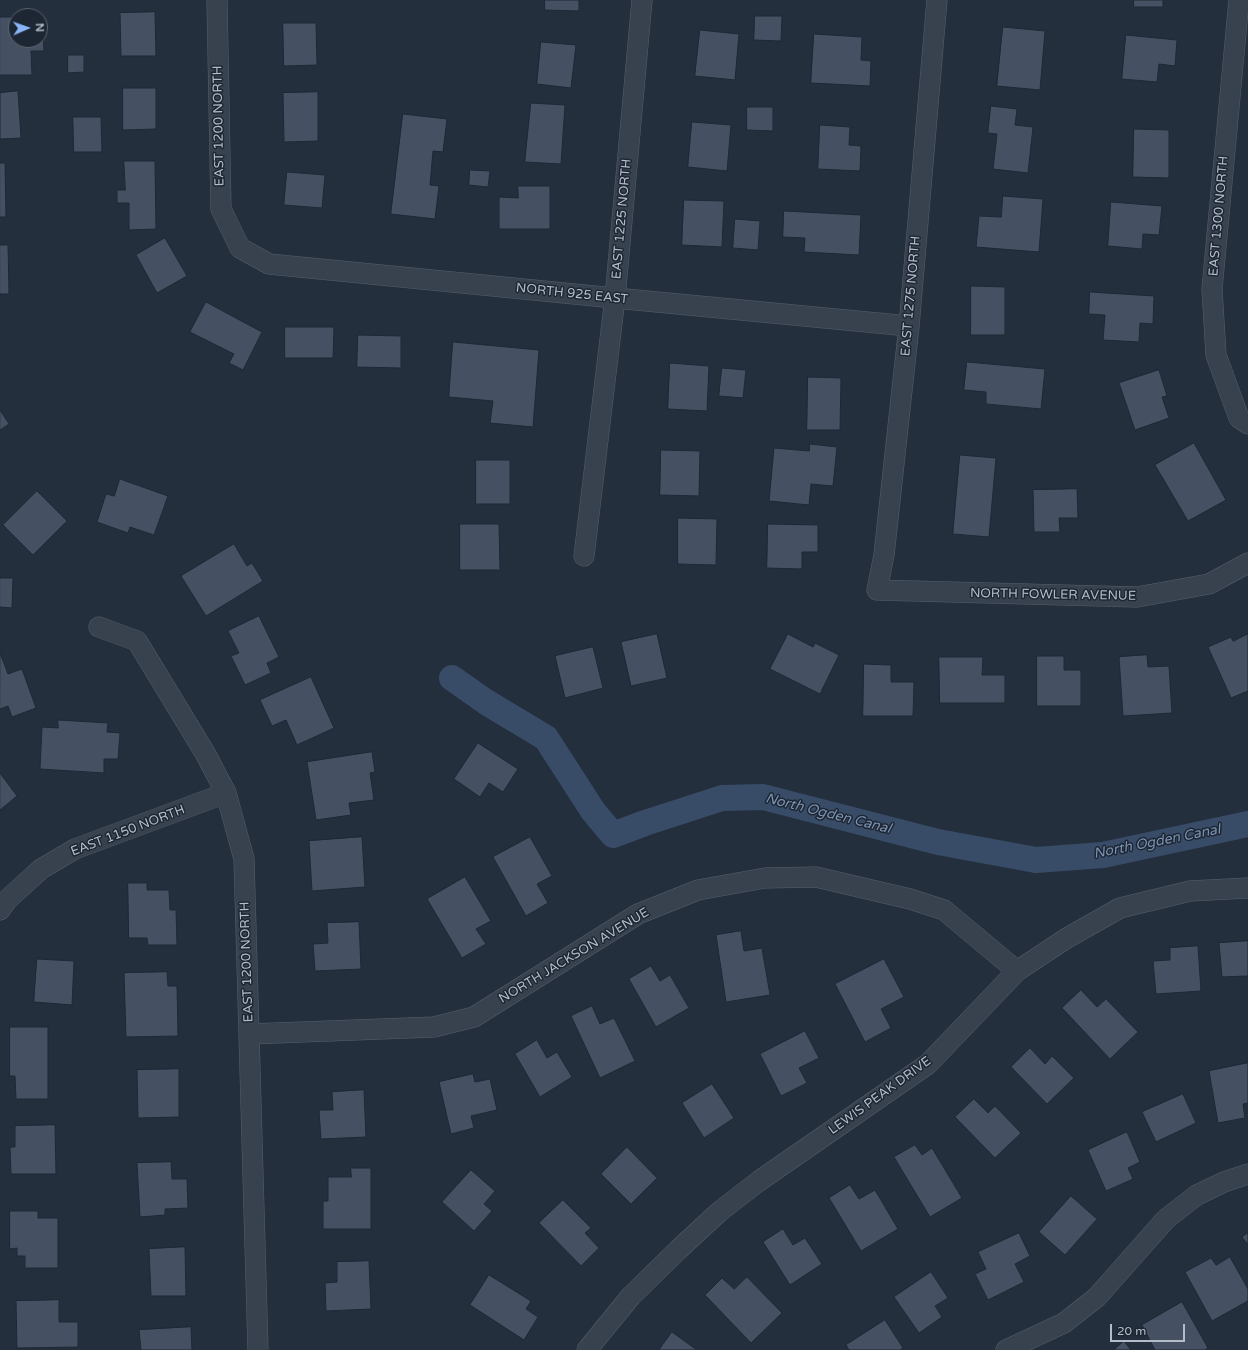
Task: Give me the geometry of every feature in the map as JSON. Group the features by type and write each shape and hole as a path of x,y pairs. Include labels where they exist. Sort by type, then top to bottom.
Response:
{"street":[{"name":"EAST 1200 NORTH","path":"217,0 221,209 240,248"},
{"name":"EAST 1225 NORTH","path":"584,556 615,298 642,0"},
{"name":"EAST 1275 NORTH","path":"876,590 884,555 909,326 937,0"},
{"name":"EAST 1300 NORTH","path":"1239,0 1212,289 1216,355 1240,418 1248,424"},
{"name":"NORTH 925 EAST","path":"240,248 269,264 909,326"},
{"name":"NORTH FOWLER AVENUE","path":"876,590 1137,597 1209,584 1248,563"},
{"name":"EAST 1200 NORTH","path":"99,627 137,642 206,753 226,793 244,859 258,1350"},
{"name":"EAST 1150 NORTH","path":"0,910 7,900 41,869 75,849 226,793"},
{"name":"NORTH JACKSON AVENUE","path":"249,1034 434,1027 474,1017 638,914 698,890 765,878 816,877 910,899 944,910 1017,971"},
{"name":"LEWIS PEAK DRIVE","path":"587,1350 631,1296 719,1212 759,1180 928,1064 1017,971 1067,938 1120,908 1190,891 1248,888"},
{"path":"1006,1350 1064,1323 1091,1302 1166,1219 1197,1194 1224,1182 1248,1174"}],"building":[{"path":"545,0 579,0 579,11 545,10"},
{"path":"1134,0 1163,0 1163,7 1134,7"},
{"path":"155,12 156,56 121,56 120,13"},
{"path":"755,16 782,16 781,41 754,40"},
{"path":"0,17 8,17 8,48 44,48 44,51 31,51 32,75 0,75"},
{"path":"283,23 316,23 317,65 284,66"},
{"path":"1003,27 1045,31 1040,90 997,86"},
{"path":"700,30 739,34 735,80 695,76"},
{"path":"814,34 862,37 861,60 871,61 870,86 811,83"},
{"path":"1126,35 1177,40 1175,66 1159,64 1157,82 1122,79"},
{"path":"541,42 576,45 571,88 537,84"},
{"path":"68,55 84,55 84,72 68,73"},
{"path":"123,88 156,88 156,129 123,130"},
{"path":"18,91 21,138 0,139 0,93"},
{"path":"318,92 318,141 284,142 283,93"},
{"path":"531,103 565,105 561,164 525,162"},
{"path":"991,106 1017,109 1015,125 1033,127 1028,173 993,169 997,134 988,133"},
{"path":"747,107 773,107 773,131 747,130"},
{"path":"403,114 447,119 443,152 433,151 430,185 439,186 435,219 391,214"},
{"path":"73,117 101,117 102,152 74,152"},
{"path":"692,122 731,125 727,171 688,167"},
{"path":"820,125 850,127 849,145 861,146 860,171 818,169"},
{"path":"1134,129 1169,130 1169,178 1133,177"},
{"path":"124,161 155,161 156,229 129,230 129,203 117,203 117,190 125,190"},
{"path":"0,163 5,163 6,217 0,217"},
{"path":"470,170 490,171 488,187 469,185"},
{"path":"287,172 325,175 322,208 284,205"},
{"path":"518,186 550,186 550,229 499,229 499,197 518,198"},
{"path":"1003,196 1043,199 1039,252 976,247 979,216 1001,217"},
{"path":"684,200 724,201 722,247 682,245"},
{"path":"1111,202 1162,206 1159,235 1143,234 1142,249 1108,246"},
{"path":"784,211 861,215 859,255 804,252 805,238 783,237"},
{"path":"735,219 760,221 758,250 733,248"},
{"path":"165,238 187,276 157,293 136,255"},
{"path":"0,245 8,245 9,294 0,294"},
{"path":"971,286 1005,287 1005,335 971,335"},
{"path":"1090,292 1154,296 1153,324 1140,323 1139,342 1103,340 1105,315 1089,314"},
{"path":"206,302 262,332 243,370 229,363 234,354 190,332"},
{"path":"285,327 334,327 333,358 285,358"},
{"path":"358,335 401,336 401,368 357,367"},
{"path":"453,342 539,350 533,427 490,423 493,401 449,397"},
{"path":"967,362 1045,369 1041,409 986,404 986,392 964,390"},
{"path":"670,363 709,366 707,411 668,409"},
{"path":"722,368 746,370 743,398 719,396"},
{"path":"1159,370 1167,396 1162,397 1169,418 1135,430 1119,383"},
{"path":"808,377 841,378 840,430 807,430"},
{"path":"0,410 9,424 0,430"},
{"path":"1194,443 1226,500 1188,521 1155,465"},
{"path":"810,444 837,447 833,486 811,484 809,505 769,501 774,448 809,451"},
{"path":"661,450 700,451 699,496 660,495"},
{"path":"960,455 996,458 989,537 953,534"},
{"path":"476,460 510,460 510,504 476,504"},
{"path":"120,479 168,496 154,535 130,527 128,533 97,522 106,494 114,496"},
{"path":"1077,489 1078,518 1059,518 1060,532 1034,532 1033,490"},
{"path":"37,491 67,521 33,555 3,525"},
{"path":"678,518 717,519 716,565 678,564"},
{"path":"460,524 499,524 500,570 460,570"},
{"path":"768,524 818,525 818,552 802,552 802,569 767,568"},
{"path":"234,544 247,566 252,563 263,581 206,616 181,576"},
{"path":"0,578 13,578 12,608 0,607"},
{"path":"259,616 279,657 267,663 271,673 245,685 231,656 239,653 228,631"},
{"path":"657,634 667,678 631,686 621,642"},
{"path":"788,634 813,647 815,643 839,655 820,694 770,669"},
{"path":"1248,634 1248,691 1231,698 1208,647 1231,637 1233,641"},
{"path":"593,647 603,688 565,698 555,656"},
{"path":"0,653 8,674 22,669 36,708 12,717 8,706 0,709"},
{"path":"1147,655 1148,667 1169,666 1172,713 1123,716 1119,657"},
{"path":"1037,656 1064,656 1064,670 1081,670 1081,706 1037,706"},
{"path":"939,657 983,657 982,675 1005,675 1005,703 940,703"},
{"path":"864,664 891,665 891,682 914,682 913,716 863,716"},
{"path":"311,677 334,728 297,745 286,720 272,726 260,700"},
{"path":"58,720 108,723 107,732 120,733 118,759 104,759 104,773 40,769 42,727 58,728"},
{"path":"478,743 518,769 503,792 489,783 480,797 454,779"},
{"path":"372,752 375,772 370,773 374,800 349,803 351,815 316,820 307,762"},
{"path":"0,773 17,796 0,810"},
{"path":"362,837 365,887 312,891 309,841"},
{"path":"530,837 552,876 537,884 548,903 526,916 493,857"},
{"path":"465,877 491,921 476,929 486,944 462,958 427,899"},
{"path":"128,883 147,883 147,890 169,890 170,910 176,910 177,945 148,945 147,938 129,938"},
{"path":"359,922 361,969 315,971 313,944 328,943 327,923"},
{"path":"741,931 744,951 762,948 770,995 726,1002 716,935"},
{"path":"1248,941 1248,976 1222,977 1219,943"},
{"path":"1198,946 1201,991 1156,994 1153,961 1170,960 1170,948"},
{"path":"37,959 74,961 72,1005 34,1002"},
{"path":"884,959 904,997 881,1009 891,1028 865,1042 835,984"},
{"path":"651,966 660,981 670,975 689,1008 656,1027 629,979"},
{"path":"167,972 168,986 177,986 178,1036 126,1037 124,973"},
{"path":"1081,990 1097,1007 1106,999 1138,1032 1110,1059 1062,1008"},
{"path":"592,1006 600,1024 614,1018 635,1061 600,1078 571,1016"},
{"path":"10,1027 48,1027 48,1099 16,1099 15,1076 10,1076"},
{"path":"805,1031 819,1058 799,1068 807,1083 781,1096 760,1054"},
{"path":"537,1040 547,1058 557,1052 572,1077 540,1097 515,1054"},
{"path":"1030,1048 1045,1064 1052,1056 1074,1078 1047,1104 1011,1067"},
{"path":"1248,1063 1248,1103 1243,1104 1245,1118 1218,1123 1209,1071"},
{"path":"179,1069 179,1117 138,1118 137,1070"},
{"path":"473,1074 475,1082 490,1079 497,1110 471,1116 474,1128 451,1134 439,1082"},
{"path":"712,1084 734,1118 704,1138 682,1103"},
{"path":"364,1090 366,1137 321,1139 319,1110 333,1110 332,1092"},
{"path":"1183,1094 1196,1123 1156,1142 1142,1112"},
{"path":"974,1099 988,1113 995,1106 1021,1133 995,1158 955,1117"},
{"path":"55,1125 56,1174 11,1174 10,1147 15,1147 15,1126"},
{"path":"1127,1132 1140,1162 1128,1168 1133,1179 1106,1191 1088,1150"},
{"path":"915,1145 922,1155 932,1148 962,1198 930,1217 894,1157"},
{"path":"627,1147 657,1178 631,1204 601,1174"},
{"path":"171,1162 172,1179 187,1179 188,1208 165,1209 165,1215 140,1217 137,1163"},
{"path":"351,1168 371,1168 371,1229 323,1229 323,1201 328,1201 328,1177 351,1177"},
{"path":"471,1170 495,1191 484,1204 492,1211 474,1231 442,1202"},
{"path":"850,1185 859,1199 875,1190 898,1229 861,1251 829,1198"},
{"path":"1071,1196 1097,1219 1065,1255 1039,1232"},
{"path":"563,1200 591,1228 585,1233 599,1248 581,1266 539,1223"},
{"path":"10,1211 38,1211 38,1218 58,1218 58,1268 25,1268 25,1256 17,1256 17,1248 10,1249"},
{"path":"783,1229 793,1245 805,1238 822,1264 790,1285 763,1242"},
{"path":"1019,1233 1030,1256 1015,1264 1024,1282 988,1300 975,1274 986,1269 978,1252"},
{"path":"1248,1233 1248,1245 1242,1237"},
{"path":"185,1247 186,1296 151,1296 149,1249"},
{"path":"1230,1257 1248,1289 1248,1301 1212,1321 1185,1272 1211,1258 1216,1265"},
{"path":"369,1261 371,1309 326,1311 325,1283 337,1282 337,1262"},
{"path":"931,1272 948,1298 935,1306 942,1317 919,1333 894,1297"},
{"path":"489,1275 531,1301 526,1309 538,1317 524,1340 470,1305"},
{"path":"747,1277 782,1313 751,1343 705,1295 722,1278 734,1289"},
{"path":"59,1300 59,1322 78,1322 78,1347 17,1348 16,1301"},
{"path":"1182,1302 1208,1348 1205,1350 1155,1350 1142,1325"},
{"path":"885,1320 903,1348 900,1350 849,1350 846,1345"},
{"path":"191,1327 192,1350 141,1350 139,1330"},
{"path":"672,1332 697,1350 659,1350"},
{"path":"1124,1341 1131,1350 1114,1350"}],"waterway":[{"name":"North Ogden Canal","path":"452,678 486,702 546,738 593,811 613,835 722,798 763,797 938,842 1036,860 1103,855 1248,824"}]}
